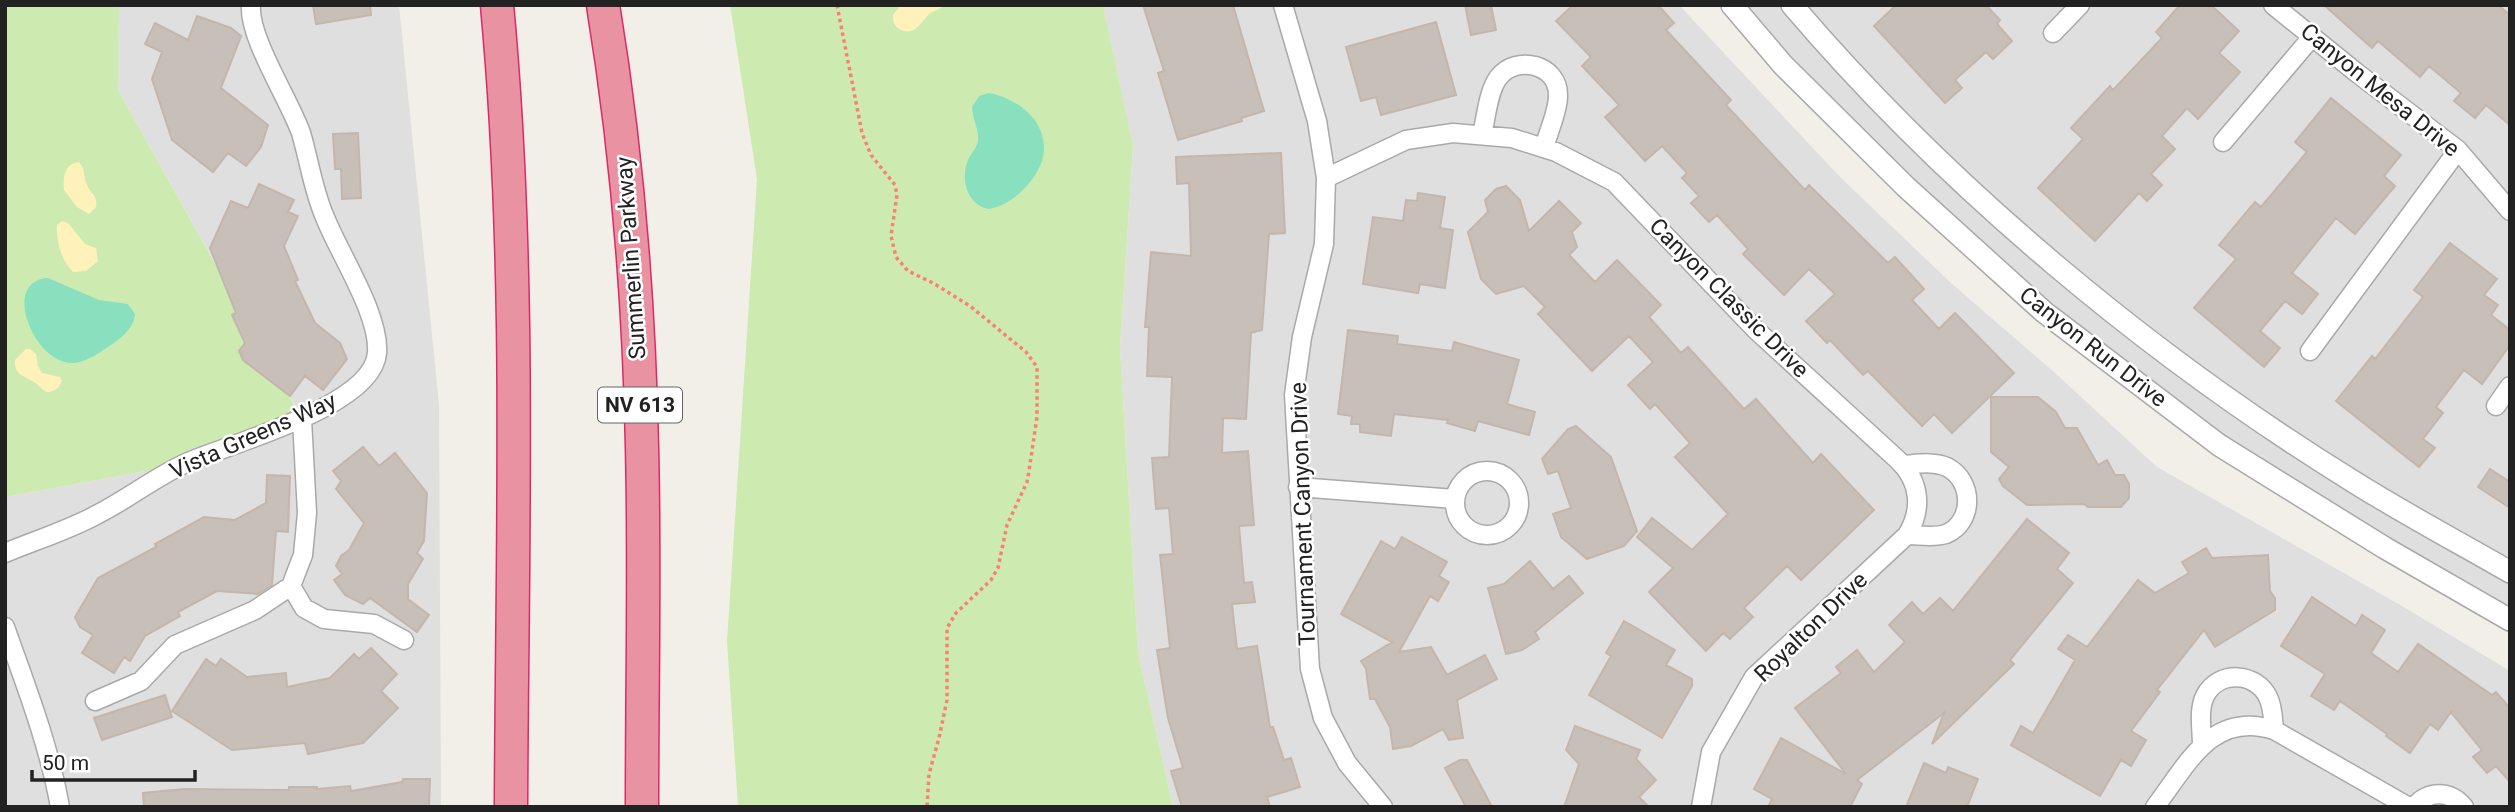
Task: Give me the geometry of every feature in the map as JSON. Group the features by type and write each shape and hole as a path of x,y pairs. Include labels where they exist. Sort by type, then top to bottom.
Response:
{"highway":[{"path":"497,5 508,149 513,365 511,807"},
{"name":"Summerlin Parkway","path":"603,5 621,135 636,302 642,447 642,807"}],"street":[{"name":"Vista Greens Way","path":"5,553 97,515 184,464 302,419 344,396 368,375 377,354 372,321 323,214 300,130 261,45 251,5"},
{"name":"Tournament Canyon Drive","path":"1283,5 1317,121 1326,178 1324,244 1302,337 1294,395 1310,669 1323,718 1347,763 1379,806"},
{"name":"Canyon Run Drive","path":"1732,5 1783,65 1906,187 2044,312 2219,445 2385,548 2510,620"},
{"name":"Canyon Run Drive","path":"1792,5 1852,72 1934,154 2013,228 2116,314 2229,399 2355,483 2510,572"},
{"path":"2053,33 2080,5"},
{"name":"Canyon Mesa Drive","path":"2273,5 2458,150 2510,211"},
{"path":"2223,142 2312,37"},
{"path":"1482,135 1498,79 1513,67 1532,65 1549,74 1558,91 1544,148"},
{"name":"Canyon Classic Drive","path":"1326,178 1406,140 1453,133 1513,138 1556,152 1614,181 1756,330 1903,465 1913,481 1918,499"},
{"path":"2310,351 2458,150"},
{"path":"2496,406 2510,386"},
{"path":"95,701 141,681 175,645 256,610 291,586 303,555 307,513 302,419"},
{"path":"1903,465 1935,464 1948,468 1963,483 1968,500 1964,517 1948,533 1907,535"},
{"path":"1298,487 1455,499"},
{"name":"Royalton Drive","path":"1701,807 1711,752 1754,677 1907,535 1916,518 1918,499"},
{"path":"291,586 304,608 324,619 374,624 404,640"},
{"path":"5,626 31,699 55,779 60,807"},
{"path":"2202,745 2201,707 2204,699 2213,685 2228,678 2245,678 2260,686 2269,700 2274,730"},
{"path":"2155,807 2202,745 2214,735 2236,727 2259,726 2274,730 2412,807 2421,799 2438,794 2450,796 2465,807"}],"path":[{"path":"837,5 862,133 872,155 895,185 897,195 891,236 896,257 908,271 970,306 1026,352 1037,367 1037,417 1027,482 1007,525 998,568 991,580 956,613 947,628 947,700 929,774 927,807"}],"shaded area":[{"path":"119,5 399,5 439,405 441,807 5,807 5,497 184,464 302,418 118,90"},
{"path":"1103,5 1679,5 1840,177 1951,283 2054,372 2157,467 2402,606 2510,671 2510,807 1173,807 1138,653 1120,348 1133,147"},
{"path":"1738,5 2510,5 2510,620 2385,548 2044,312"}],"green space":[{"path":"5,5 119,5 118,90 302,419 184,464 5,497"},
{"path":"730,5 1103,5 1133,146 1120,348 1138,653 1173,807 738,807 727,642 757,179"},
{"path":"989,93 1009,99 1026,111 1039,127 1044,147 1039,168 1026,187 1008,202 989,209 981,207 971,197 965,183 965,175 968,160 978,140 972,107 979,96"},
{"path":"48,278 99,300 128,304 135,314 132,324 117,341 88,359 74,363 59,360 46,351 36,338 28,322 25,307 26,293 34,283"}],"sand":[{"path":"901,5 944,5 929,14 914,30 906,31 897,27 893,20 893,15"},
{"path":"79,162 96,200 96,207 89,214 77,207 64,190 67,168"},
{"path":"62,221 68,223 85,244 96,248 98,261 86,271 73,272 62,256 57,225"},
{"path":"26,349 36,354 42,373 60,377 62,381 58,388 47,392 17,371 15,360"}],"building":[{"path":"313,5 370,5 371,15 316,24"},
{"path":"1143,5 1233,5 1264,111 1241,118 1242,121 1178,140 1158,73 1164,71"},
{"path":"1465,5 1491,5 1496,30 1471,35"},
{"path":"1573,5 1658,5 1674,23 1666,30 1731,100 1726,105 1805,190 1809,185 1888,263 1895,257 1924,289 1912,300 1939,329 1955,313 2014,373 1952,433 1934,414 1922,426 1868,371 1863,375 1830,340 1827,343 1806,321 1835,294 1809,269 1784,295 1743,254 1748,249 1717,215 1709,222 1691,203 1699,196 1682,178 1687,173 1662,146 1645,161 1605,117 1619,105 1582,66 1591,57 1556,21"},
{"path":"1896,5 1986,5 2000,20 1997,24 2012,41 1993,59 1986,52 1955,80 1962,88 1945,103 1874,26"},
{"path":"2180,5 2211,5 2239,31 2219,53 2240,72 2198,119 2187,108 2162,136 2175,149 2151,174 2162,185 2147,201 2139,193 2095,241 2038,188 2083,139 2071,128 2110,86 2113,90 2162,38 2156,32"},
{"path":"2324,5 2498,5 2510,15 2510,125 2486,105 2475,118 2454,101 2461,93 2429,66 2420,77 2378,41 2372,48"},
{"path":"197,16 231,28 241,36 221,88 268,125 261,147 246,166 228,153 213,172 172,140 152,79 162,52 145,44 155,23 188,40"},
{"path":"1436,22 1456,95 1381,115 1376,97 1361,101 1346,47"},
{"path":"2331,98 2401,155 2384,176 2395,186 2355,234 2336,218 2292,273 2318,294 2302,314 2285,301 2260,331 2280,348 2264,367 2194,308 2236,259 2219,245 2255,202 2261,207 2307,152 2295,142"},
{"path":"358,133 361,198 342,199 341,169 335,169 333,134"},
{"path":"1281,153 1285,233 1269,234 1262,330 1251,333 1246,419 1223,418 1222,453 1248,451 1254,525 1239,526 1244,583 1252,582 1255,602 1232,604 1237,649 1257,646 1270,727 1273,727 1284,760 1291,758 1300,787 1267,797 1270,807 1182,807 1171,771 1183,768 1168,718 1157,650 1170,648 1160,555 1173,554 1169,508 1156,509 1152,458 1169,457 1172,377 1147,376 1149,327 1145,327 1151,252 1191,256 1189,183 1177,184 1176,157"},
{"path":"259,184 294,200 288,212 298,216 284,246 298,280 295,281 315,323 340,343 347,359 323,390 305,376 290,396 243,360 239,351 245,343 232,315 236,313 210,248 231,201 248,208"},
{"path":"1506,186 1520,200 1529,231 1559,201 1581,223 1572,232 1577,247 1569,255 1595,282 1617,260 1661,305 1649,317 1681,353 1688,347 1744,409 1756,399 1813,463 1821,454 1874,510 1801,580 1787,566 1744,608 1753,617 1730,639 1723,633 1706,651 1649,592 1673,568 1637,537 1652,518 1692,550 1728,514 1675,457 1690,443 1655,404 1650,409 1628,385 1653,362 1629,336 1592,371 1538,314 1545,307 1524,286 1496,294 1481,279 1468,232 1488,212 1485,200 1496,189"},
{"path":"1418,193 1445,197 1440,228 1453,230 1445,288 1420,284 1418,293 1363,284 1373,217 1403,221 1406,200 1417,201"},
{"path":"2450,243 2497,279 2484,295 2498,305 2491,315 2510,330 2510,345 2482,384 2464,370 2436,407 2443,413 2423,439 2435,448 2419,467 2336,401 2372,356 2375,359 2423,297 2414,290"},
{"path":"1348,330 1398,336 1397,344 1452,351 1454,342 1519,360 1507,404 1535,412 1529,435 1478,421 1475,431 1447,423 1448,420 1394,414 1391,436 1360,432 1360,424 1351,424 1352,416 1338,414"},
{"path":"1991,397 2038,397 2056,412 2065,428 2077,428 2098,465 2107,460 2115,475 2124,475 2129,484 2129,498 2121,507 2088,507 2084,504 2027,505 2003,486 1999,479 2009,467 1991,452"},
{"path":"1576,426 1611,457 1637,531 1624,546 1587,559 1561,537 1553,514 1571,508 1558,471 1548,474 1542,459 1568,429"},
{"path":"363,447 379,466 395,453 427,493 424,541 417,553 423,559 408,584 408,599 429,615 417,632 370,598 363,604 345,595 334,580 342,574 336,566 341,556 349,550 364,523 336,489 341,481 333,471"},
{"path":"2490,469 2510,482 2510,508 2478,487"},
{"path":"267,475 290,476 288,532 276,531 272,585 258,594 217,591 178,612 180,616 145,636 130,661 124,657 114,673 82,653 93,635 80,627 75,617 98,578 204,517 235,520 266,503"},
{"path":"2027,519 2069,553 2057,569 2073,583 2010,660 2014,664 1932,744 1944,713 1857,780 1862,784 1850,807 1768,807 1772,799 1754,789 1781,738 1846,774 1795,708 1841,673 1836,667 1857,650 1874,672 1905,642 1889,625 1912,602 1923,614 1940,598 1953,611"},
{"path":"1402,537 1447,562 1439,576 1449,582 1438,601 1430,596 1399,652 1431,647 1447,675 1485,655 1497,679 1457,700 1463,738 1449,740 1443,729 1411,746 1393,749 1390,727 1375,699 1370,699 1366,669 1361,661 1392,642 1341,614 1381,541 1395,549"},
{"path":"2206,548 2212,558 2268,555 2270,591 2275,598 2275,610 2215,647 2204,630 2157,690 2160,692 2131,731 2146,740 2131,766 2121,760 2100,796 2011,745 2021,726 2033,733 2075,660 2058,649 2068,635 2087,647 2138,580 2155,593 2189,573 2182,562"},
{"path":"1530,561 1553,589 1569,576 1583,593 1535,632 1539,639 1522,650 1506,654 1488,588 1504,584"},
{"path":"2312,597 2356,626 2362,615 2385,630 2371,653 2398,672 2418,644 2492,695 2496,692 2510,708 2510,782 2496,766 2487,773 2473,757 2482,750 2451,712 2438,730 2430,724 2410,753 2340,701 2334,710 2311,696 2325,674 2281,646"},
{"path":"1624,621 1675,650 1666,665 1692,679 1692,686 1662,738 1589,695 1611,656 1606,653"},
{"path":"371,648 397,674 381,691 398,708 363,743 308,754 305,743 232,750 172,711 206,659 216,666 221,659 247,677 286,673 287,687 330,678 354,654 359,659"},
{"path":"165,695 172,717 102,740 94,718"},
{"path":"1575,726 1640,750 1636,759 1656,780 1639,797 1649,807 1564,807 1579,764 1566,750"},
{"path":"1460,760 1467,760 1492,807 1466,807 1445,768"},
{"path":"1924,763 1946,773 1948,767 1978,779 1967,807 1906,807"},
{"path":"403,779 430,779 429,807 144,807 143,793 184,789 289,790 289,787 317,789 350,786 351,791 402,782"}]}
